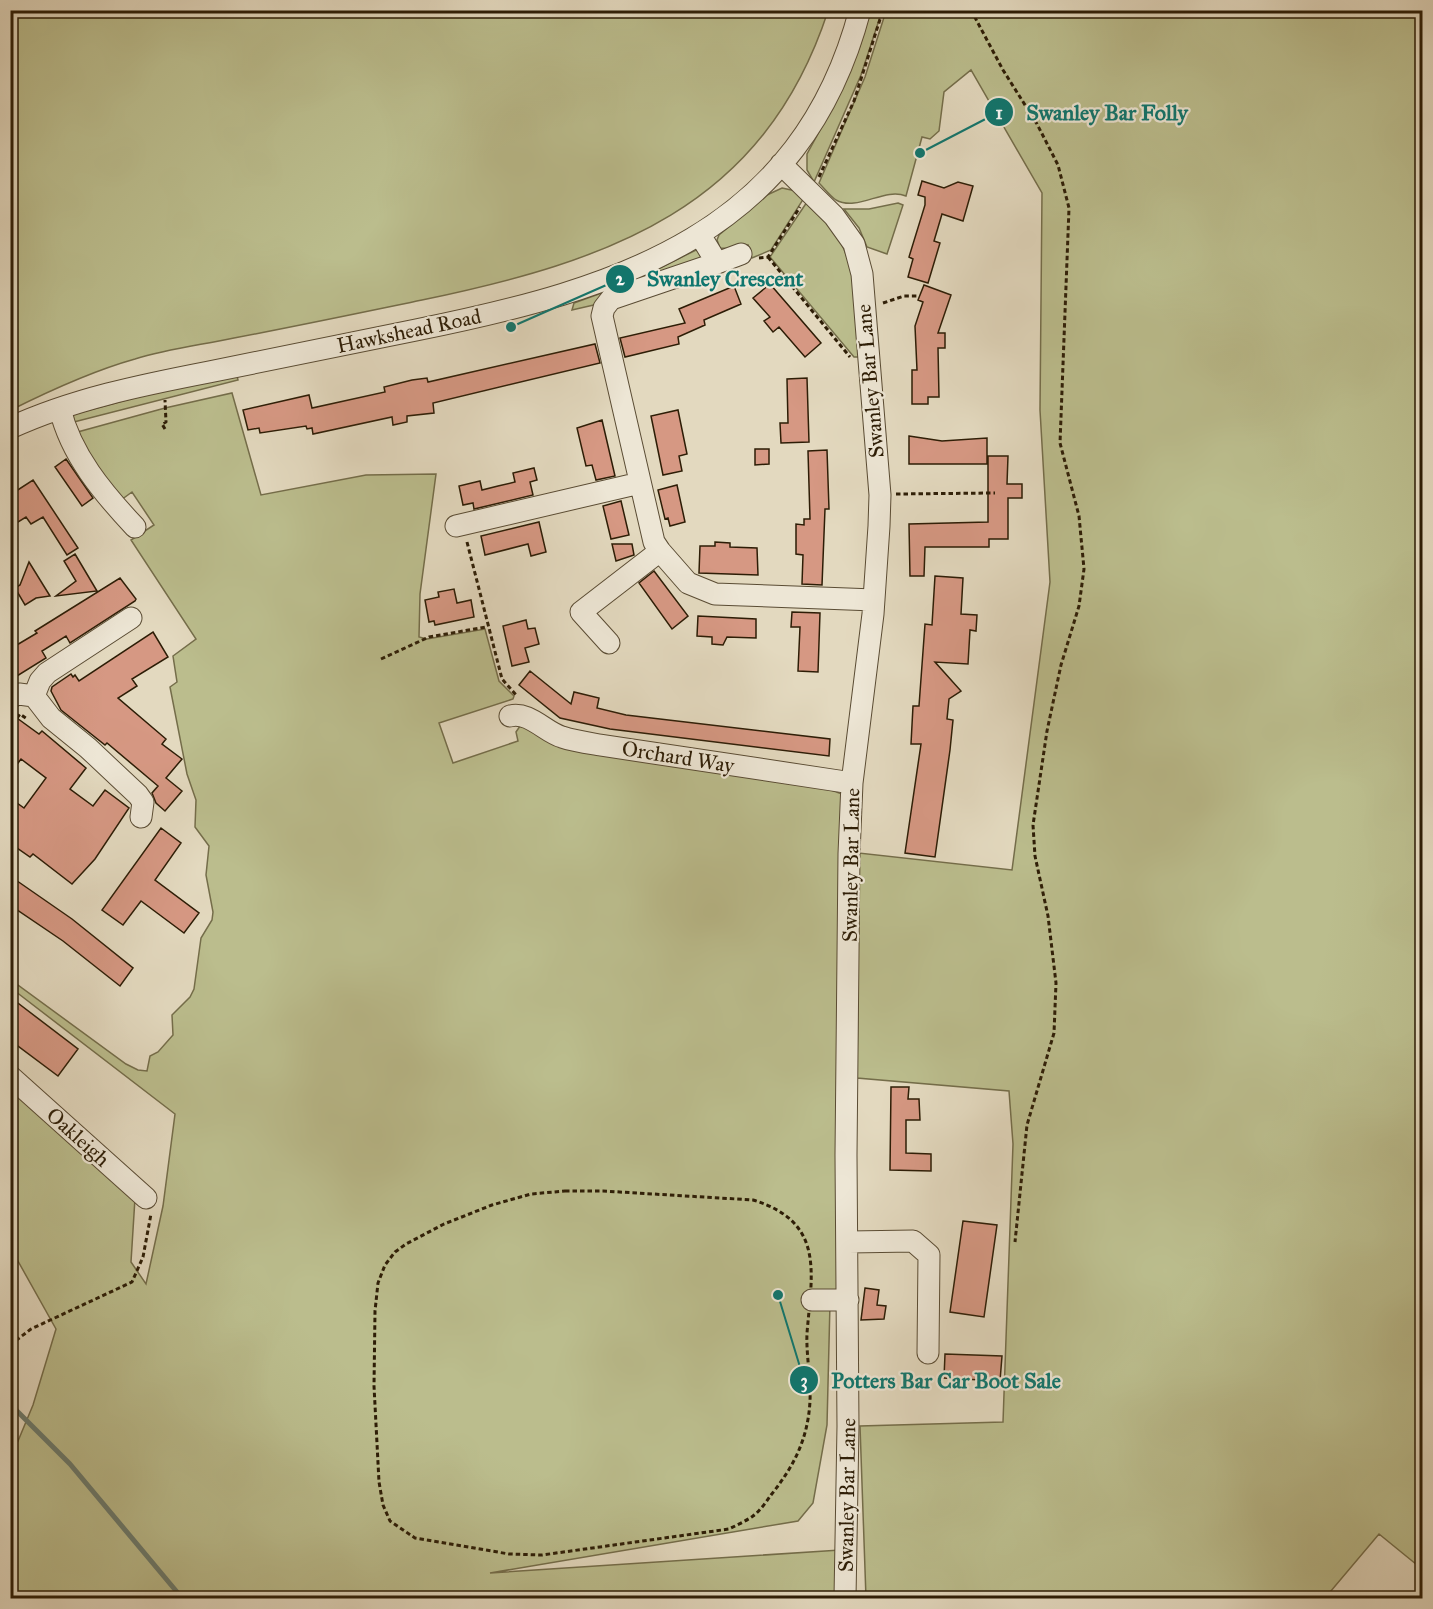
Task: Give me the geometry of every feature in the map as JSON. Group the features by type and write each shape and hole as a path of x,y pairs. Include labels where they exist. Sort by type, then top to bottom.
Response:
{"street":[{"name":"Hawkshead Road","path":"10,428 60,409 160,381 527,306 592,287 630,271 700,235 753,194 781,164 809,130 831,90 851,43 860,10"},
{"name":"Swanley Bar Lane","path":"781,164 834,216 854,244 862,274 880,495 874,600 852,783 846,1155 849,1242 845,1599"},
{"path":"700,235 717,263"},
{"path":"741,254 611,299 604,308 602,316 654,542 660,552 688,582 715,594 874,600"},
{"path":"60,409 73,446 110,501 135,527"},
{"path":"460,525 640,483"},
{"path":"609,643 581,612 660,552"},
{"path":"34,696 40,681 47,673 131,618"},
{"path":"10,697 20,694 34,696 51,718 88,748 138,795 143,802 141,817"},
{"name":"Orchard Way","path":"513,715 560,737 852,783"},
{"name":"Oakleigh","path":"10,1076 146,1198"},
{"path":"849,1242 913,1241 929,1256 928,1353"},
{"path":"812,1300 848,1300"}],"path":[{"path":"817,181 854,101 883,10"},
{"path":"971,10 1058,165 1069,208 1060,443 1079,516 1084,569 1079,606 1061,665 1047,731 1033,825 1056,983 1054,1034 1027,1125 1015,1242"},
{"path":"805,200 768,257 853,361 868,361"},
{"path":"864,305 917,296"},
{"path":"165,400 166,422 162,423 165,429"},
{"path":"880,495 994,493"},
{"path":"460,525 502,680 520,699 513,715"},
{"path":"381,659 429,637 486,627"},
{"path":"603,1191 753,1200 772,1206 791,1217 803,1233 810,1249 812,1300 807,1334 810,1401 806,1438 789,1472 755,1515 729,1529 542,1555 509,1554 415,1538 390,1521 383,1505 379,1482 374,1386 378,1283 385,1265 395,1252 444,1224 492,1205 531,1194 603,1191"},
{"path":"10,1345 31,1329 132,1282 143,1257 151,1214 146,1198"}],"green space":[{"path":"11,10 828,11 800,79 763,134 720,179 671,215 616,244 555,266 490,285 147,356 87,375 11,410"},
{"path":"870,11 882,11 861,75 814,182 807,170 807,154 838,97 860,46"},
{"path":"886,11 1422,11 1422,1569 1379,1534 1325,1598 866,1598 860,1426 1003,1422 1013,1144 1009,1091 857,1078 859,853 1012,870 1050,582 1040,410 1042,193 971,70 944,92 939,131 930,139 922,137 906,196 889,195 862,202 844,203 836,200 819,183 865,77"},
{"path":"782,188 796,191 804,198 771,250 752,258 748,245 735,249 720,248 717,240 719,235 767,195"},
{"path":"807,202 833,230 846,254 853,282 861,357 854,357 770,257"},
{"path":"898,203 903,205 887,254 867,247 859,228 844,209 869,209"},
{"path":"696,250 702,253 702,259 598,304 572,310 574,303 632,282"},
{"path":"237,376 238,380 70,423 71,415 152,393"},
{"path":"232,393 261,495 366,475 436,474 420,594 419,637 427,639 485,629 499,681 514,696 513,699 439,723 453,763 518,741 516,732 520,726 820,786 842,794 843,1289 830,1303 827,1425 813,1503 798,1521 490,1573 840,1550 842,1598 11,1598 10,1435 18,1441 33,1405 56,1329 11,1252 11,1086 135,1198 131,1262 146,1284 163,1206 175,1114 11,988 11,980 126,1064 138,1070 147,1071 150,1056 158,1052 173,1035 172,1015 190,997 194,989 201,938 212,920 213,912 206,875 209,846 195,827 196,800 187,774 170,687 177,682 173,656 196,639 131,540 154,525 132,492 121,500 74,433 165,408"}],"building":[{"path":"922,181 944,188 958,182 973,186 963,221 942,214 934,241 940,243 928,283 908,277 913,259 909,257 925,205 925,197 918,195"},
{"path":"770,284 821,343 805,357 779,327 773,332 764,321 770,317 753,298"},
{"path":"924,285 951,295 938,333 945,333 945,348 938,348 939,397 928,397 928,404 912,404 912,370 917,370 915,326 923,302 918,300"},
{"path":"734,286 741,304 704,320 705,325 678,337 679,344 625,357 620,338 685,323 679,309"},
{"path":"595,344 600,363 433,403 434,413 407,416 407,422 393,425 392,417 313,434 312,428 307,429 306,426 260,433 259,428 248,430 243,410 309,395 312,408 385,392 384,387 412,380 427,378 428,382"},
{"path":"807,378 809,442 781,443 780,423 788,423 787,379"},
{"path":"678,410 687,454 679,456 682,471 663,475 651,416"},
{"path":"602,420 615,476 596,480 592,465 586,466 577,428"},
{"path":"909,436 942,441 987,438 987,464 909,464"},
{"path":"755,449 769,449 769,464 755,465"},
{"path":"827,450 829,509 825,509 822,585 802,584 803,555 796,554 796,524 804,525 804,519 810,519 808,451"},
{"path":"988,456 1008,456 1007,484 1022,484 1022,498 1008,498 1008,539 989,539 989,547 925,547 924,576 910,576 909,524 988,522"},
{"path":"66,459 93,498 82,506 55,467"},
{"path":"534,468 537,480 530,482 533,495 474,509 473,503 463,505 459,486 480,481 482,490 515,482 513,473"},
{"path":"33,480 78,548 67,555 43,517 31,524 26,517 10,527 10,495"},
{"path":"677,485 685,522 670,526 668,518 665,519 658,490"},
{"path":"621,501 629,535 611,539 603,506"},
{"path":"539,522 546,552 531,556 528,544 485,555 481,536"},
{"path":"715,542 730,543 730,547 757,548 758,575 699,573 700,546 715,546"},
{"path":"612,544 632,544 634,555 616,561"},
{"path":"75,554 97,591 56,596 76,581 64,561"},
{"path":"29,562 50,596 36,598 25,605 15,588 20,585"},
{"path":"654,571 688,616 672,629 639,583"},
{"path":"935,576 963,578 961,614 977,615 976,631 970,630 968,664 935,662 961,691 949,699 947,719 953,720 935,857 905,853 921,744 911,744 913,706 919,706 925,624 932,625"},
{"path":"120,578 136,599 135,601 70,643 66,636 42,651 46,658 17,676 10,666 10,649"},
{"path":"454,589 457,603 471,600 474,617 435,625 434,621 429,622 425,600 439,597 438,592"},
{"path":"792,612 820,613 818,672 798,671 800,627 791,627"},
{"path":"698,616 756,619 756,638 727,637 723,645 712,644 712,637 697,636"},
{"path":"526,620 528,629 535,628 539,644 525,648 529,662 512,666 503,626"},
{"path":"153,632 168,657 132,679 137,686 118,698 166,739 162,744 182,759 166,778 182,791 165,811 156,803 152,793 158,786 107,743 105,745 61,710 51,691 52,687 71,674 73,677 75,675 79,681"},
{"path":"530,671 571,704 574,692 599,698 597,708 626,715 830,739 829,756 610,729 560,718 519,685"},
{"path":"10,713 39,734 42,731 86,768 70,789 93,806 105,790 129,808 95,859 72,884 33,854 30,857 10,843 10,798 24,808 46,778 21,759 10,774 10,743 16,736 10,732"},
{"path":"161,828 181,843 155,880 199,913 184,933 141,901 123,925 102,910"},
{"path":"10,876 72,919 133,968 120,986 63,941 10,905"},
{"path":"10,997 78,1049 58,1076 10,1040"},
{"path":"891,1087 909,1087 908,1099 919,1099 920,1120 906,1120 906,1153 931,1154 931,1171 890,1170"},
{"path":"963,1221 997,1225 984,1317 950,1312"},
{"path":"865,1288 879,1290 877,1305 886,1306 884,1319 861,1320"},
{"path":"945,1354 1002,1356 1000,1381 944,1378"}],"waterway":[{"path":"10,1404 70,1464 182,1598"}],"place":[{"name":"Swanley Bar Folly","path":"920,153"},
{"name":"Swanley Crescent","path":"511,327"},
{"name":"Potters Bar Car Boot Sale","path":"778,1295"}]}
